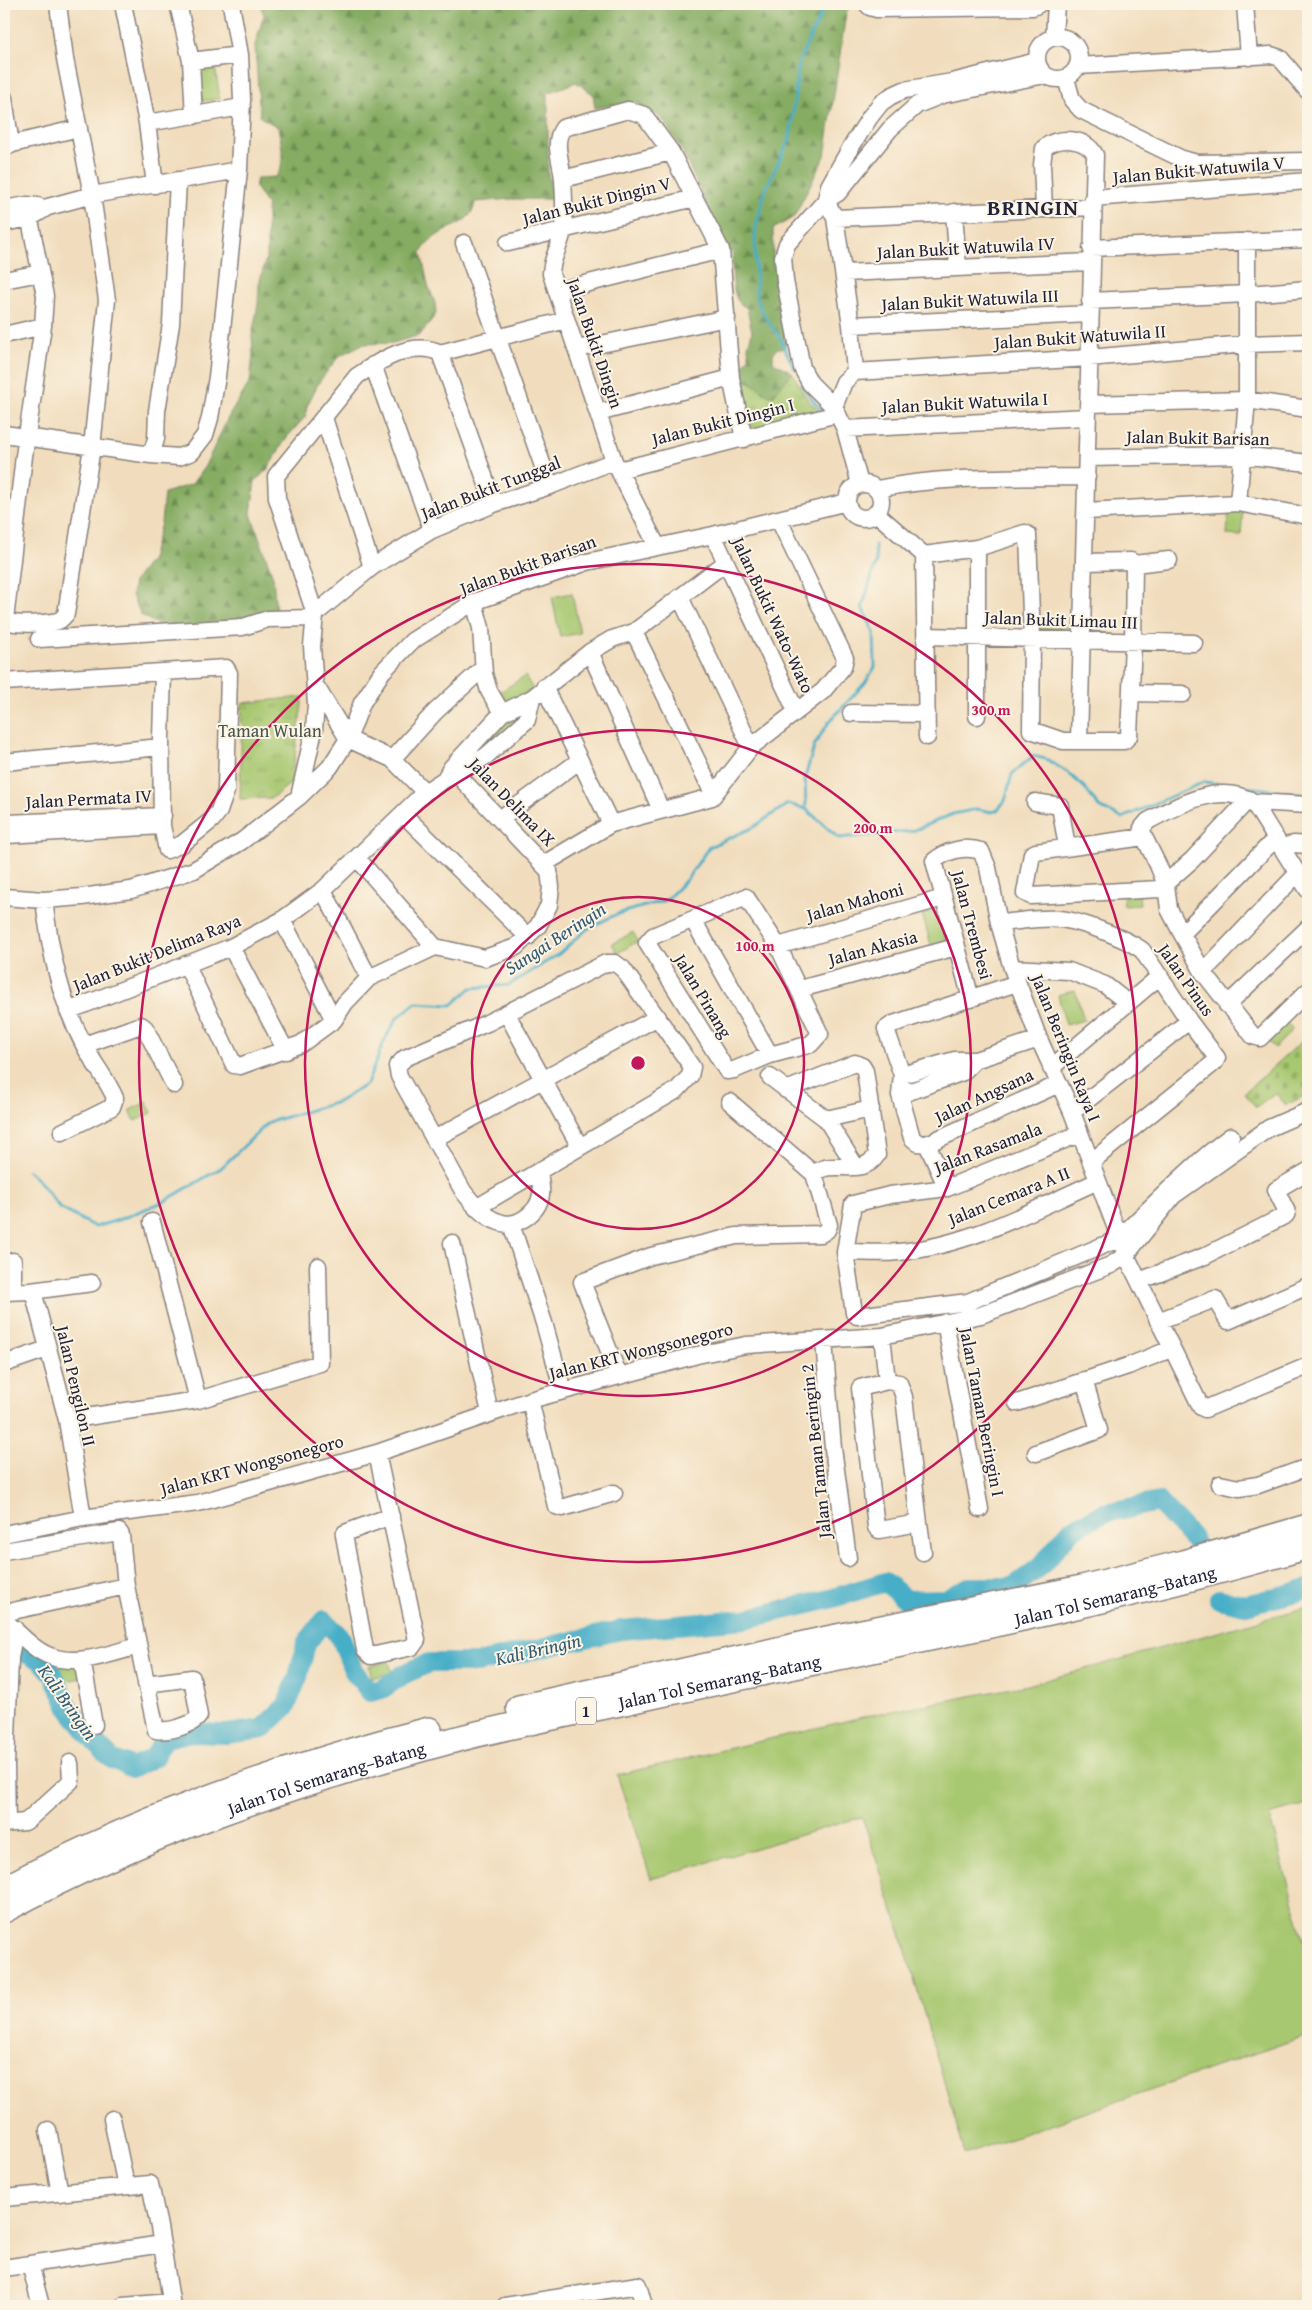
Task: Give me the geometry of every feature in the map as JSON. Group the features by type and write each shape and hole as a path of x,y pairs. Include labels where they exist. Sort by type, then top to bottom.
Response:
{"highway":[{"name":"Jalan Tol Semarang–Batang","path":"4,1910 106,1859 172,1832 368,1764 453,1740 833,1657 1085,1605 1238,1557 1308,1527"},
{"name":"Jalan Tol Semarang–Batang","path":"1238,1557 1308,1546"},
{"name":"Jalan Tol Semarang–Batang","path":"4,1889 98,1843 165,1815 258,1781 361,1747 552,1700 827,1639 1082,1588 1186,1572"}],"street":[{"path":"28,211 45,296 43,326 4,620 7,623 52,623 60,620 66,614 92,447 107,300 92,195 65,59 58,4"},
{"path":"123,4 147,124 155,185"},
{"path":"178,4 190,61 194,116"},
{"path":"4,434 179,458 192,452 205,435 217,377 239,170 242,107 240,55 231,4"},
{"path":"867,4 870,7 877,8 1033,7 1039,4"},
{"path":"1054,37 1056,4"},
{"path":"1244,4 1249,57"},
{"path":"1308,91 1280,58 1271,55 1072,72 1055,79 1041,68 1037,55 1043,43 1054,37 1064,38 1073,43 1079,51 1072,72 1072,100 1081,110 1182,160 1198,163 1308,161"},
{"path":"190,61 240,55"},
{"path":"835,411 844,382 855,372 851,325 835,218 826,200 829,186 870,117 880,103 904,90 1041,68"},
{"path":"860,484 845,429 835,411 810,383 802,368 785,280 783,257 787,244 826,200 838,192 890,129 917,105 942,95 1041,68"},
{"path":"904,90 917,105"},
{"path":"4,98 7,146 79,128"},
{"path":"147,124 242,107"},
{"name":"Jalan Bukit Dingin","path":"657,546 617,465 566,320 551,274 551,265 563,230 563,179 558,135 563,128 628,110 644,114 671,152"},
{"path":"1044,209 1043,150 1049,144 1066,140 1089,146 1095,155 1091,255 1088,458 1081,640 1080,741"},
{"path":"563,179 671,152 721,250 730,378 744,439"},
{"path":"4,223 28,211 92,195 239,170"},
{"path":"151,455 156,439 157,411 171,324 178,180"},
{"name":"Jalan Bukit Watuwila V","path":"835,218 1044,209 1308,182"},
{"name":"Jalan Bukit Dingin V","path":"508,243 695,198"},
{"path":"4,209 28,211"},
{"path":"954,212 958,268"},
{"name":"Jalan Bukit Watuwila IV","path":"844,273 958,268 1247,241 1308,239"},
{"path":"1238,503 1246,400 1247,241"},
{"path":"464,243 550,486"},
{"path":"557,291 721,250"},
{"path":"4,280 40,273"},
{"name":"Jalan Bukit Watuwila III","path":"851,325 1090,308 1308,289"},
{"path":"577,349 727,318"},
{"path":"440,353 498,340 566,320"},
{"path":"4,335 43,326"},
{"name":"Jalan Bukit Watuwila II","path":"855,372 1089,358 1246,344 1308,342"},
{"path":"299,796 314,730 316,686 312,646 315,616 277,498 276,476 357,376 395,355 418,348 431,348 440,353 494,504"},
{"path":"373,366 432,530"},
{"path":"598,413 730,378"},
{"name":"Jalan Bukit Watuwila I","path":"845,429 1246,400 1308,409"},
{"name":"Jalan Bukit Dingin I","path":"617,465 744,439 835,411"},
{"path":"324,418 372,567"},
{"name":"Jalan Bukit Barisan","path":"1088,458 1241,454 1308,463"},
{"name":"Jalan Bukit Tunggal","path":"315,616 372,567 432,530 494,504 617,465"},
{"path":"877,489 881,501 876,513 871,517 858,517 848,508 847,502 850,491 860,484 866,484 877,489 905,483 983,478 1087,477"},
{"name":"Jalan Bukit Barisan","path":"4,897 44,900 131,890 194,870 242,841 299,796 330,767 348,739 362,703 382,672 412,641 474,602 587,562 779,520 847,502"},
{"path":"1086,511 1238,503 1308,516"},
{"path":"876,513 924,555 927,738"},
{"name":"Jalan Bukit Wato-Wato","path":"714,795 751,747 823,690 843,667 845,658 779,520"},
{"path":"924,555 977,548 1025,533 1028,535 1032,640 1031,730 1063,741 1124,741 1129,736 1134,564"},
{"name":"Jalan Bukit Wato-Wato","path":"713,535 796,711"},
{"path":"977,548 977,716"},
{"path":"1084,562 1131,561 1134,564 1169,560"},
{"path":"451,773 502,713 538,692 590,652 612,639 634,632 725,563"},
{"path":"680,596 751,747"},
{"path":"474,602 481,628 482,669 489,691 502,713"},
{"path":"40,639 243,627 268,619 315,616"},
{"path":"357,858 435,947 486,958 516,947 538,926 549,905 551,878 544,864 610,824 708,800 714,795 634,632"},
{"name":"Jalan Bukit Limau III","path":"926,636 1194,643"},
{"path":"590,652 661,810"},
{"path":"4,682 226,668 229,671 226,791 219,811 212,820 182,844 168,850 164,843 163,821 161,742 163,673"},
{"path":"392,759 435,712 482,669"},
{"path":"316,686 348,739 392,759 425,792"},
{"path":"538,692 579,761 610,824"},
{"path":"451,773 486,756 527,720 538,692"},
{"path":"1131,693 1183,694"},
{"path":"851,713 927,714"},
{"path":"4,751 83,749 161,742"},
{"path":"4,762 83,749"},
{"path":"501,818 579,761"},
{"name":"Jalan Bukit Delima Raya","path":"68,1011 231,948 282,920 323,890 425,792 451,773"},
{"name":"Jalan Delima IX","path":"451,773 501,818 544,864"},
{"path":"1308,804 1251,801 1222,793 1206,796 1148,821 1142,828 1144,838 1166,885 1169,909 1182,934 1203,972 1227,1005 1254,1036 1260,1038 1308,991"},
{"path":"1251,801 1308,890"},
{"path":"1144,838 1040,850 1032,854 1025,893 1031,896 1159,890 1251,801"},
{"path":"1035,802 1060,806 1067,847"},
{"path":"403,814 528,937"},
{"name":"Jalan Permata IV","path":"83,825 163,821"},
{"path":"1182,934 1278,843 1308,845"},
{"name":"Jalan Beringin Raya I","path":"934,861 952,851 965,849 981,851 993,885 999,923 1015,976 1051,1068 1072,1112 1126,1255"},
{"name":"Jalan Trembesi","path":"934,861 971,999"},
{"path":"1203,972 1298,873"},
{"path":"323,890 369,978"},
{"path":"746,898 778,946 800,989 820,1034 811,1044 770,1054 693,920 746,898"},
{"name":"Jalan Mahoni","path":"778,946 943,898"},
{"path":"44,900 49,945 68,1011 84,1045 115,1098 112,1107 62,1132"},
{"name":"Jalan Pinus","path":"999,923 1058,919 1084,924 1134,945 1142,950 1189,1021 1216,1055 1217,1058 1214,1062 1090,1162"},
{"path":"282,920 334,1020"},
{"name":"Jalan Pinang","path":"693,920 653,936 647,943 725,1070 734,1070 770,1054"},
{"path":"1227,1005 1308,928"},
{"path":"186,964 234,1065 244,1065 286,1051 325,1028 334,1020 345,1003 369,978 435,947"},
{"name":"Jalan Akasia","path":"800,989 956,947"},
{"path":"231,948 286,1051"},
{"path":"476,1208 677,1090 690,1076 692,1067 689,1061 623,969 615,963 606,963 507,1014 404,1058 397,1066 399,1076 463,1192 476,1208 498,1222 511,1224 526,1218 536,1208 541,1197 539,1172"},
{"path":"948,1188 927,1144 918,1143 912,1138 900,1095 902,1075 886,1034 886,1029 893,1024 971,999 1015,976 1069,971 1104,985 1128,1003"},
{"name":"Jalan Angsana","path":"1051,1068 1160,976"},
{"path":"507,1014 580,1147"},
{"path":"434,1139 658,1018"},
{"path":"1072,1112 1189,1021"},
{"path":"84,1045 141,1025 146,1028 174,1085"},
{"path":"902,1075 956,1060 975,1060 1039,1038"},
{"path":"900,1095 963,1072 975,1060"},
{"path":"786,1090 855,1063 862,1066 865,1071 877,1155 869,1164 856,1167 824,1169 814,1174"},
{"path":"770,1077 826,1119 856,1167"},
{"name":"Jalan Angsana","path":"927,1144 1059,1084"},
{"path":"619,1376 582,1282 651,1256 736,1236 821,1234 827,1230 829,1225 814,1174 730,1102"},
{"path":"826,1119 871,1109"},
{"path":"1308,1110 1269,1128 1173,1196 1126,1255 1171,1350 1201,1407 1206,1409 1308,1366"},
{"name":"Jalan Rasamala","path":"845,1252 852,1206 890,1195 948,1188 1079,1134"},
{"path":"845,1252 854,1313 857,1316 968,1302 1120,1238 1168,1189 1209,1152 1231,1136"},
{"path":"1139,1281 1205,1256 1286,1215 1287,1212 1276,1190 1308,1171"},
{"name":"Jalan Cemara A II","path":"845,1252 900,1252 961,1239 1003,1224 1098,1181"},
{"path":"152,1222 198,1400"},
{"path":"511,1224 544,1323 563,1391"},
{"path":"452,1244 490,1413"},
{"name":"Jalan KRT Wongsonegoro","path":"4,1534 83,1518 198,1503 377,1453 530,1400 697,1355 746,1345 882,1336 980,1315 1112,1265 1126,1255"},
{"path":"13,1260 9,1291 31,1291 92,1283"},
{"path":"67,1420 198,1400 320,1363 318,1266"},
{"path":"1158,1321 1215,1299 1228,1321 1308,1286"},
{"name":"Jalan Pengilon II","path":"31,1291 67,1420 83,1518"},
{"name":"Jalan Taman Beringin I","path":"945,1322 980,1509"},
{"path":"882,1336 887,1381"},
{"name":"Jalan Taman Beringin 2","path":"824,1341 833,1448 848,1558"},
{"path":"4,1364 47,1349"},
{"path":"1017,1403 1171,1350"},
{"path":"1036,1453 1099,1430 1084,1380"},
{"path":"919,1523 879,1530 876,1527 860,1388 887,1381 899,1383 904,1397 923,1552"},
{"path":"530,1400 556,1506 562,1508 614,1494"},
{"path":"377,1453 391,1516 417,1640 412,1647 371,1656 365,1650 344,1535 391,1516"},
{"path":"1220,1484 1239,1488 1258,1485 1308,1467"},
{"path":"4,1551 119,1532 122,1535 126,1586 146,1684"},
{"path":"4,1613 126,1586"},
{"path":"70,1763 71,1781 29,1820 5,1824 5,1765 10,1638 49,1656 82,1660 138,1646"},
{"path":"82,1660 94,1725"},
{"path":"112,2119 126,2186"},
{"path":"48,2130 60,2193"},
{"path":"4,2198 150,2184 172,2304 123,2306"},
{"path":"4,2268 162,2244"},
{"path":"30,2264 41,2306"},
{"path":"505,2306 638,2285 644,2306"}],"green space":[{"path":"260,4 852,4 846,13 825,156 794,217 773,229 773,263 786,345 782,348 777,348 773,354 773,362 792,372 783,386 771,396 764,393 753,383 738,390 737,375 749,357 748,347 752,332 747,308 738,301 734,291 733,253 722,241 683,152 662,118 635,102 595,108 593,94 576,82 548,93 548,174 554,199 511,199 475,202 470,215 431,240 421,252 428,285 435,303 436,314 420,335 393,343 363,344 339,356 319,382 307,406 306,416 287,437 267,470 255,481 251,514 273,577 276,614 217,625 164,628 141,615 132,595 134,581 151,559 161,523 164,493 192,484 205,466 229,416 250,382 253,355 252,335 258,304 259,284 267,255 267,205 255,187 257,178 276,177 282,159 278,127 260,117 255,45 264,15"},
{"path":"215,67 220,99 202,101 198,70"},
{"path":"792,372 809,402 821,411 749,432 738,390 746,381 754,384 766,393 774,395"},
{"path":"1229,506 1243,507 1241,536 1227,535"},
{"path":"572,593 580,633 560,637 552,597"},
{"path":"1037,624 1068,625 1068,637 1036,636"},
{"path":"525,676 533,689 507,704 500,692"},
{"name":"Taman Wulan","path":"303,697 291,783 272,798 240,799 242,703"},
{"path":"517,713 518,720 471,762 489,732 509,716"},
{"path":"1139,894 1140,905 1124,906 1123,896"},
{"path":"941,909 950,942 932,948 922,914"},
{"path":"633,932 638,941 618,953 612,944"},
{"path":"1075,990 1084,1020 1066,1025 1058,995"},
{"path":"1283,1019 1293,1029 1275,1048 1265,1039"},
{"path":"1308,1036 1308,1094 1286,1105 1275,1093 1256,1107 1244,1093"},
{"path":"147,1102 152,1113 135,1121 130,1110"},
{"path":"1308,1607 1308,1804 1269,1815 1308,1954 1308,2035 965,2154 898,1924 862,1817 651,1879 617,1775 871,1715 1028,1685"},
{"path":"389,1661 392,1673 372,1678 369,1666"},
{"path":"78,1662 81,1678 62,1682 58,1667"}],"waterway":[{"path":"794,368 780,338 761,311 756,292 755,230 766,188 790,138 799,61 823,10 823,4"},
{"path":"802,385 814,402 825,412"},
{"path":"806,809 805,777 815,744 829,722 865,683 875,667 874,632 862,608 876,562 875,545"},
{"name":"Sungai Beringin","path":"27,1170 40,1182 60,1208 95,1227 163,1202 221,1168 269,1122 338,1102 367,1084 385,1039 397,1018 416,1003 452,1005 471,988 509,985 559,954 587,929 617,914 666,900 687,879 709,847 752,828 788,804 806,809 839,838 912,831 953,814 977,809 992,812 997,810 1005,801 1012,774 1033,756 1046,759 1067,772 1084,787 1099,807 1122,818 1204,782 1308,794"},
{"name":"Kali Bringin","path":"4,1649 16,1650 40,1659 53,1674 70,1710 95,1742 112,1759 133,1768 154,1757 165,1738 193,1733 227,1734 262,1729 286,1706 298,1677 306,1644 324,1620 341,1638 353,1670 370,1692 382,1689 404,1674 429,1663 477,1663 621,1630 745,1619 830,1599 885,1582 907,1600 947,1599 969,1587 1013,1587 1040,1567 1071,1530 1104,1513 1159,1502 1193,1539"},
{"name":"Kali Bringin","path":"1219,1599 1246,1605 1308,1589"}],"district":[{"name":"BRINGIN","path":"1033,207"}]}
